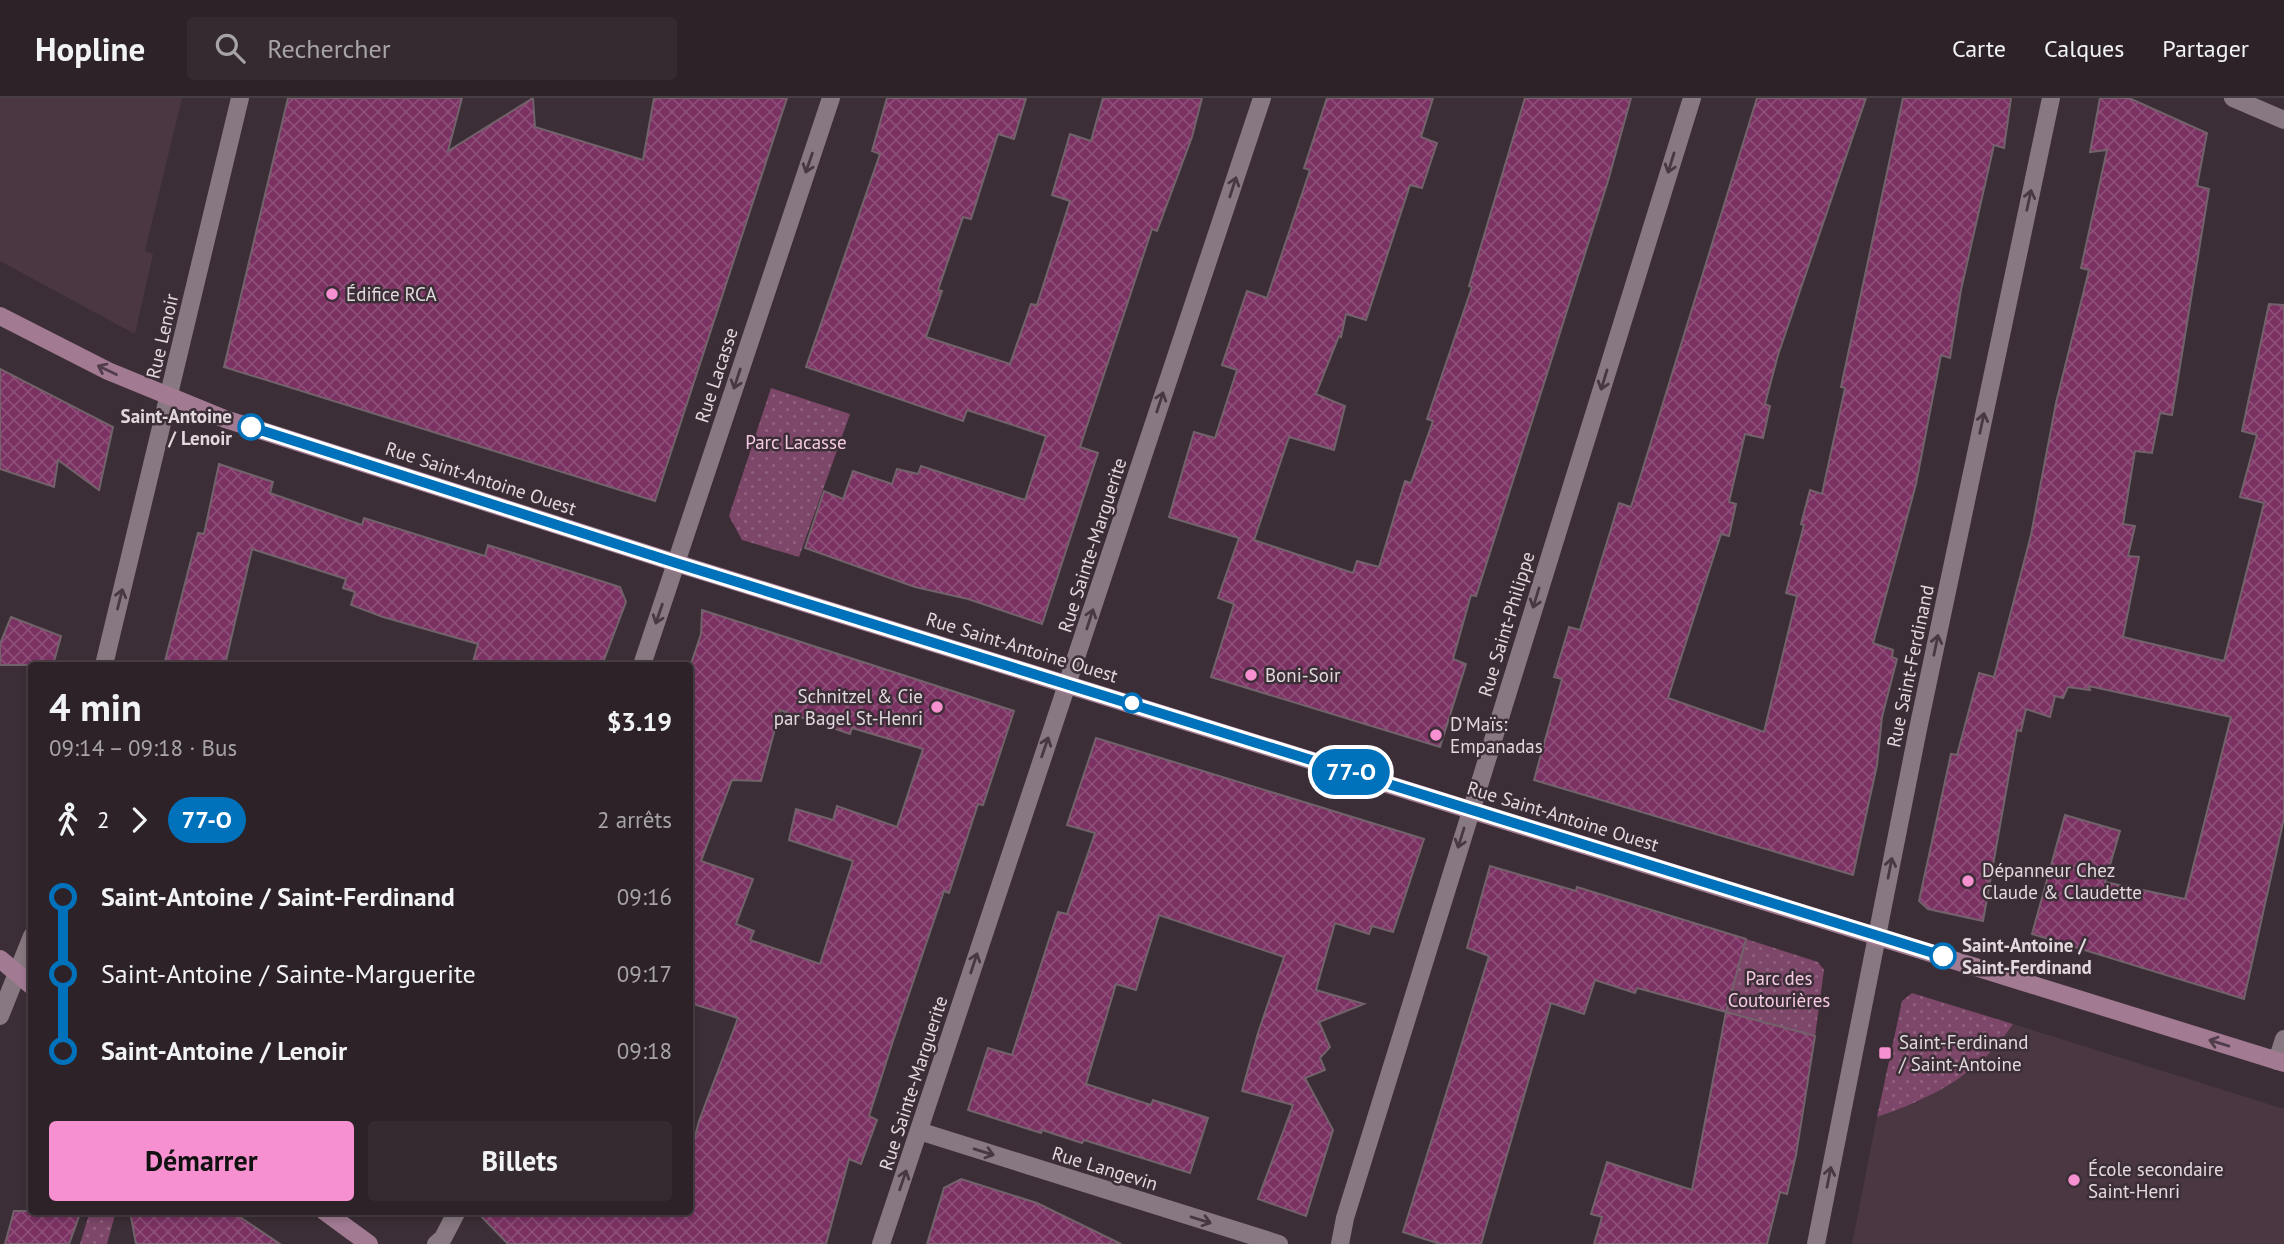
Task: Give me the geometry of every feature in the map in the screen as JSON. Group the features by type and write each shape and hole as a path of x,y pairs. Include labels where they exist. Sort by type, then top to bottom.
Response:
{"main road":[{"name":"Rue Saint-Antoine Ouest","path":"0,316 108,371 169,398 676,563 2280,1062"},
{"path":"0,959 28,983"},
{"path":"329,1215 369,1244"}],"street":[{"name":"Rue Lenoir","path":"105,662 240,98"},
{"name":"Rue Lacasse","path":"643,662 831,98"},
{"name":"Rue Sainte-Marguerite","path":"881,1244 1262,98"},
{"name":"Rue Saint-Philippe","path":"1340,1244 1345,1217 1469,809 1692,98"},
{"name":"Rue Saint-Ferdinand","path":"1816,1244 1877,935 2051,98"},
{"path":"2233,98 2284,120"},
{"path":"0,1016 28,946"},
{"path":"2280,1062 2284,1039"},
{"name":"Rue Langevin","path":"919,1132 1279,1244"},
{"path":"436,1244 443,1238 455,1215"}],"shaded area":[{"path":"0,98 182,98 145,251 153,254 135,334 0,261"},
{"name":"École secondaire Saint-Henri","path":"2013,1024 2284,1109 2284,1244 1852,1244 1877,1117 1918,1102 1970,1072 2003,1039"}],"green space":[{"name":"Parc Lacasse","path":"771,388 850,414 799,557 742,540 729,516"},
{"name":"Parc des Coutourières","path":"1746,939 1818,962 1824,970 1815,1036 1726,1012"},
{"path":"1912,993 2013,1024 1986,1057 1953,1082 1917,1102 1877,1117 1902,1001"},
{"path":"89,1215 115,1215 107,1244 80,1244"}],"building":[{"name":"Édifice RCA","path":"288,98 462,98 448,151 533,98 535,127 643,160 654,98 787,98 655,501 224,367"},
{"path":"887,98 1026,98 1014,139 998,134 971,219 963,217 938,290 942,291 926,337 1010,364 1031,304 1037,305 1070,201 1052,195 1070,134 1091,141 1103,98 1202,98 1192,137 1157,231 1152,229 1080,447 1098,453 1042,624 968,599 915,587 805,548 824,491 843,499 853,471 892,484 897,469 918,474 921,466 1025,500 1046,436 967,410 963,421 806,367 880,154 872,151"},
{"path":"1327,98 1433,98 1421,137 1437,143 1422,188 1410,185 1366,320 1346,314 1341,337 1339,336 1316,394 1345,406 1334,450 1289,437 1254,540 1353,573 1357,561 1379,567 1405,481 1411,483 1433,421 1427,419 1472,287 1469,286 1525,98 1631,98 1608,181 1476,596 1471,595 1453,659 1466,664 1440,747 1211,677 1234,604 1218,598 1239,538 1169,517 1194,432 1215,438 1237,370 1222,365 1247,291 1267,298 1310,170 1304,168"},
{"path":"1757,98 1866,98 1778,355 1765,404 1770,406 1763,438 1745,434 1729,502 1736,504 1729,536 1721,534 1668,698 1764,732 1797,596 1786,593 1804,525 1801,524 1810,490 1822,494 1845,388 1841,387 1903,98 2011,98 2004,148 1994,145 1961,290 1950,358 1941,355 1916,484 1873,643 1893,650 1892,657 1897,659 1882,717 1877,765 1853,875 1534,780 1562,679 1554,677 1569,627 1580,630 1619,503 1631,507"},
{"path":"2100,98 2129,98 2207,133 2197,186 2209,189 2172,415 2160,413 2152,453 2135,451 2123,524 2135,526 2128,556 2139,557 2123,637 2224,661 2264,503 2240,497 2257,435 2242,431 2269,304 2284,305 2284,818 2244,999 2032,934 2065,815 2120,831 2105,882 2185,899 2231,717 2089,686 2090,690 2068,687 2063,698 2055,696 2050,717 2026,709 2021,731 2017,730 1983,921 1928,909 1919,901 1951,754 1957,755 1979,673 1994,677 2031,535 2056,403 2089,270 2081,268 2107,150 2090,152"},
{"path":"0,369 113,427 99,490 58,460 54,487 0,469"},
{"path":"219,464 273,482 270,493 362,525 364,518 485,556 488,545 620,587 626,602 603,662 473,662 478,644 351,605 355,592 343,588 346,579 252,549 226,662 165,662 198,533 204,534"},
{"path":"702,610 1014,711 983,805 978,804 949,893 944,891 893,1041 869,1116 877,1120 861,1164 849,1159 826,1244 508,1244 480,1215 693,1215 693,1144 699,1121 738,1018 693,1004 692,662 701,634","holes":["780,710 850,734 852,728 923,749 897,827 837,806 833,820 796,809 789,840 853,861 820,964 750,940 754,931 736,924 753,879 701,861 732,780 761,781"]},
{"path":"11,617 61,636 54,662 0,665 0,644"},
{"path":"1096,738 1424,839 1393,932 1372,926 1369,934 1335,923 1316,990 1364,1004 1319,1022 1330,1047 1320,1058 1325,1070 1305,1078 1333,1130 1306,1216 1258,1199 1293,1105 1242,1091 1284,957 1159,915 1136,990 1116,984 1086,1084 1151,1105 1153,1100 1208,1118 1190,1173 1084,1140 1082,1143 1042,1130 1041,1133 968,1110 988,1048 1012,1055 1058,912 1067,914 1095,833 1067,825"},
{"path":"1490,866 1576,891 1577,887 1746,939 1726,1012 1637,988 1635,993 1595,980 1584,1014 1551,1003 1481,1244 1440,1244 1403,1232 1489,956 1467,948"},
{"path":"1726,1012 1815,1036 1787,1194 1780,1192 1767,1244 1594,1244 1602,1217 1591,1214 1607,1162 1692,1190"},
{"path":"961,1179 1037,1203 1121,1244 927,1244 944,1188"},
{"path":"14,1211 28,1211 28,1215 80,1215 69,1244 5,1244"},
{"path":"131,1215 237,1215 280,1244 136,1244"}],"bus line":[{"name":"77-O","path":"251,427 676,563 1943,956"}],"place":[{"name":"Édifice RCA","path":"332,294"},
{"name":"Saint-Antoine / Lenoir","path":"251,427"},
{"name":"Boni-Soir","path":"1251,675"},
{"name":"Schnitzel & Cie par Bagel St-Henri","path":"937,707"},
{"name":"D'Maïs: Empanadas","path":"1436,735"},
{"name":"Dépanneur Chez Claude & Claudette","path":"1968,881"},
{"name":"Saint-Antoine / Saint-Ferdinand","path":"1943,956"},
{"name":"Saint-Ferdinand / Saint-Antoine","path":"1885,1053"},
{"name":"École secondaire Saint-Henri","path":"2074,1180"}]}
